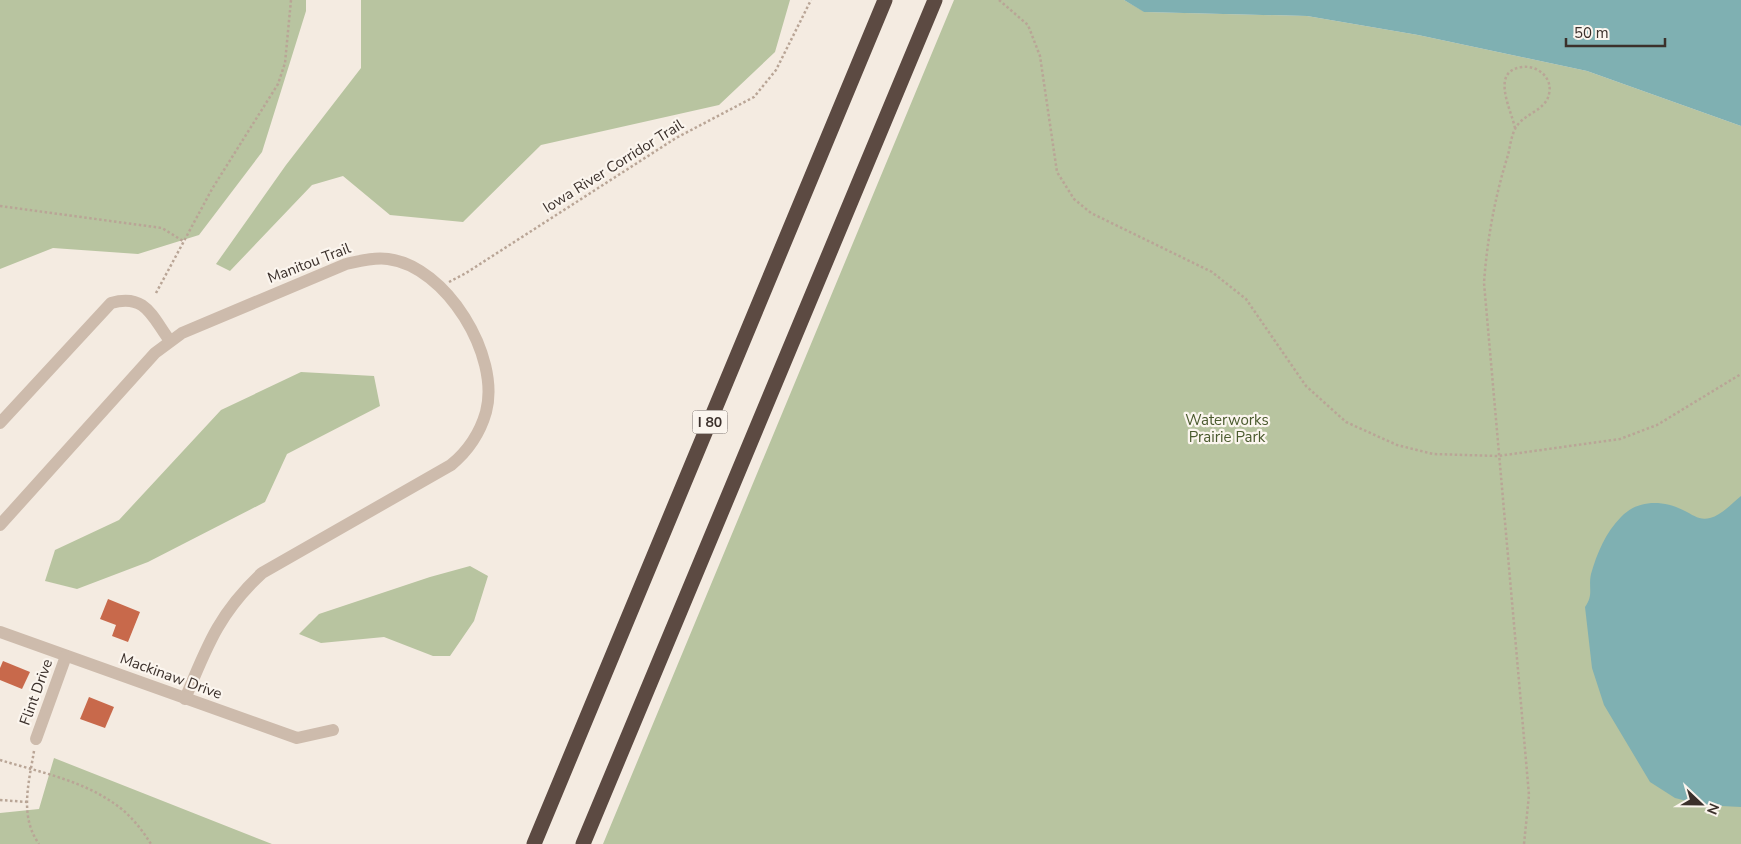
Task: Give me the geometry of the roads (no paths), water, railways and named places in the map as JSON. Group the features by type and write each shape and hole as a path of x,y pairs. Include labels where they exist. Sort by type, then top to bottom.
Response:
{"highway":[{"name":"I 80","path":"534,844 886,0"},
{"path":"583,844 934,0"}],"street":[{"name":"Manitou Trail","path":"0,525 155,353 182,333 346,264 367,259 388,259 411,265 428,275 442,287 457,304 484,357 488,386 486,411 468,451 452,465 262,573 241,592 226,612 211,637 186,699"},
{"path":"0,423 111,303 134,300 143,305 170,341"},
{"name":"Mackinaw Drive","path":"0,632 297,738 333,730"},
{"name":"Flint Drive","path":"36,739 66,656"}],"water":[{"path":"1124,0 1741,0 1741,126 1587,71 1418,35 1307,16 1144,12"},
{"path":"1741,496 1741,807 1702,805 1675,798 1650,782 1604,705 1592,668 1585,607 1590,595 1591,574 1599,551 1611,529 1628,511 1643,504 1660,503 1677,507 1694,516 1706,519 1719,514"}],"park label":[{"name":"Waterworks Prairie Park","path":"1227,428"}]}
